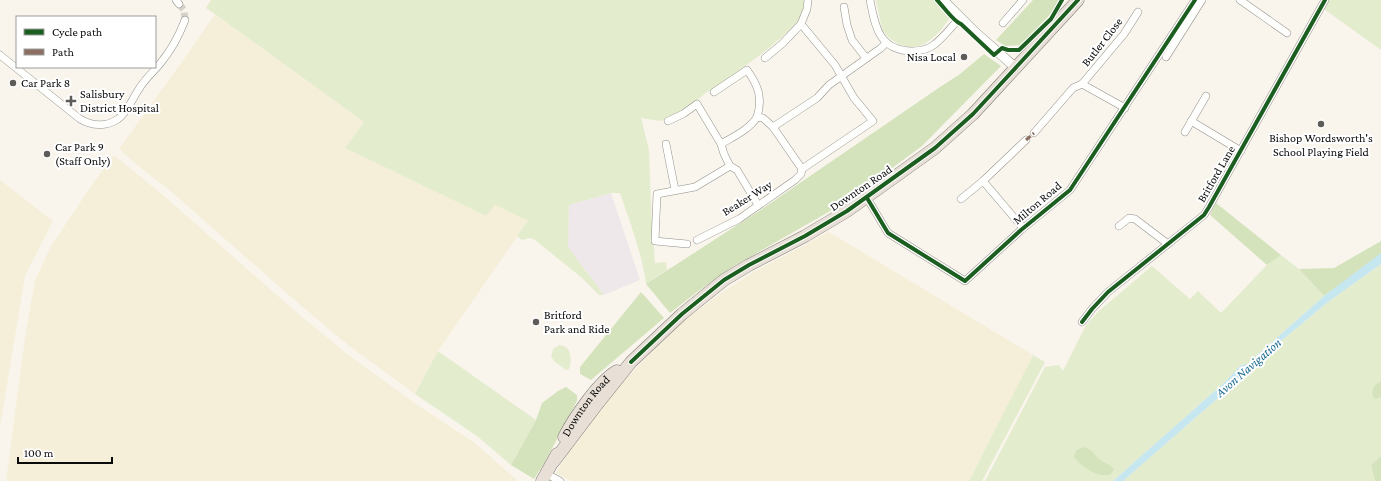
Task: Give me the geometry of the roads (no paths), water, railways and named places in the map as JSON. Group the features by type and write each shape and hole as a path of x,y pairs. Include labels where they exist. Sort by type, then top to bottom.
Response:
{"highway":[{"name":"Downton Road","path":"544,477 594,407 631,362 682,314 724,280 823,226 866,198 925,156 973,114 1078,0"}],"street":[{"path":"765,58 782,44 801,24 807,9 808,0"},
{"path":"870,0 875,26 886,43 897,49 916,51 925,49 935,44 960,18"},
{"path":"943,0 960,18 1016,68"},
{"path":"1003,23 1024,0"},
{"name":"Milton Road","path":"866,198 888,233 965,281 1023,228 1070,190 1195,0"},
{"path":"1166,56 1202,0"},
{"path":"1240,0 1288,33"},
{"name":"Britford Lane","path":"1082,322 1108,292 1204,215 1325,0"},
{"path":"844,7 847,25 852,40 866,58"},
{"name":"Butler Close","path":"1034,133 1073,88 1082,84 1124,34 1138,12"},
{"path":"0,56 80,119 91,124 108,124 118,119 127,110 140,88 175,41 185,20"},
{"path":"801,24 835,65 841,76"},
{"path":"773,127 817,98 829,85 882,48 886,43"},
{"path":"714,92 749,70 759,93 760,105 754,122 721,144"},
{"name":"Beaker Way","path":"697,240 739,219 795,180 801,174 802,169 873,121 854,98 841,76"},
{"name":"Butler Close","path":"1082,84 1125,108"},
{"path":"1185,132 1206,96"},
{"path":"668,121 683,114 704,98"},
{"path":"697,104 721,144 730,166 737,170 758,205"},
{"path":"757,117 763,118 773,127 802,169"},
{"path":"1191,121 1241,151"},
{"path":"961,200 1026,140"},
{"path":"666,144 675,190"},
{"path":"687,244 655,241 657,194 696,187 730,166"},
{"path":"983,181 1023,228"},
{"path":"1119,226 1129,218 1135,219 1168,244"},
{"path":"544,477 560,481"}],"water":[{"name":"Avon Navigation","path":"1381,253 1381,264 1328,302 1275,346 1249,371 1245,378 1233,385 1123,481 1113,481 1226,381 1241,365 1247,364 1324,296"}],"tunnel":[{"path":"179,4 184,10 185,20"}],"place":[{"name":"Nisa Local","path":"964,57"},
{"name":"Car Park 8","path":"13,83"},
{"name":"Salisbury District Hospital","path":"71,101"},
{"name":"Bishop Wordsworth's School Playing Field","path":"1321,124"},
{"name":"Car Park 9 (Staff Only)","path":"47,154"},
{"name":"Britford Park and Ride","path":"536,322"}]}
